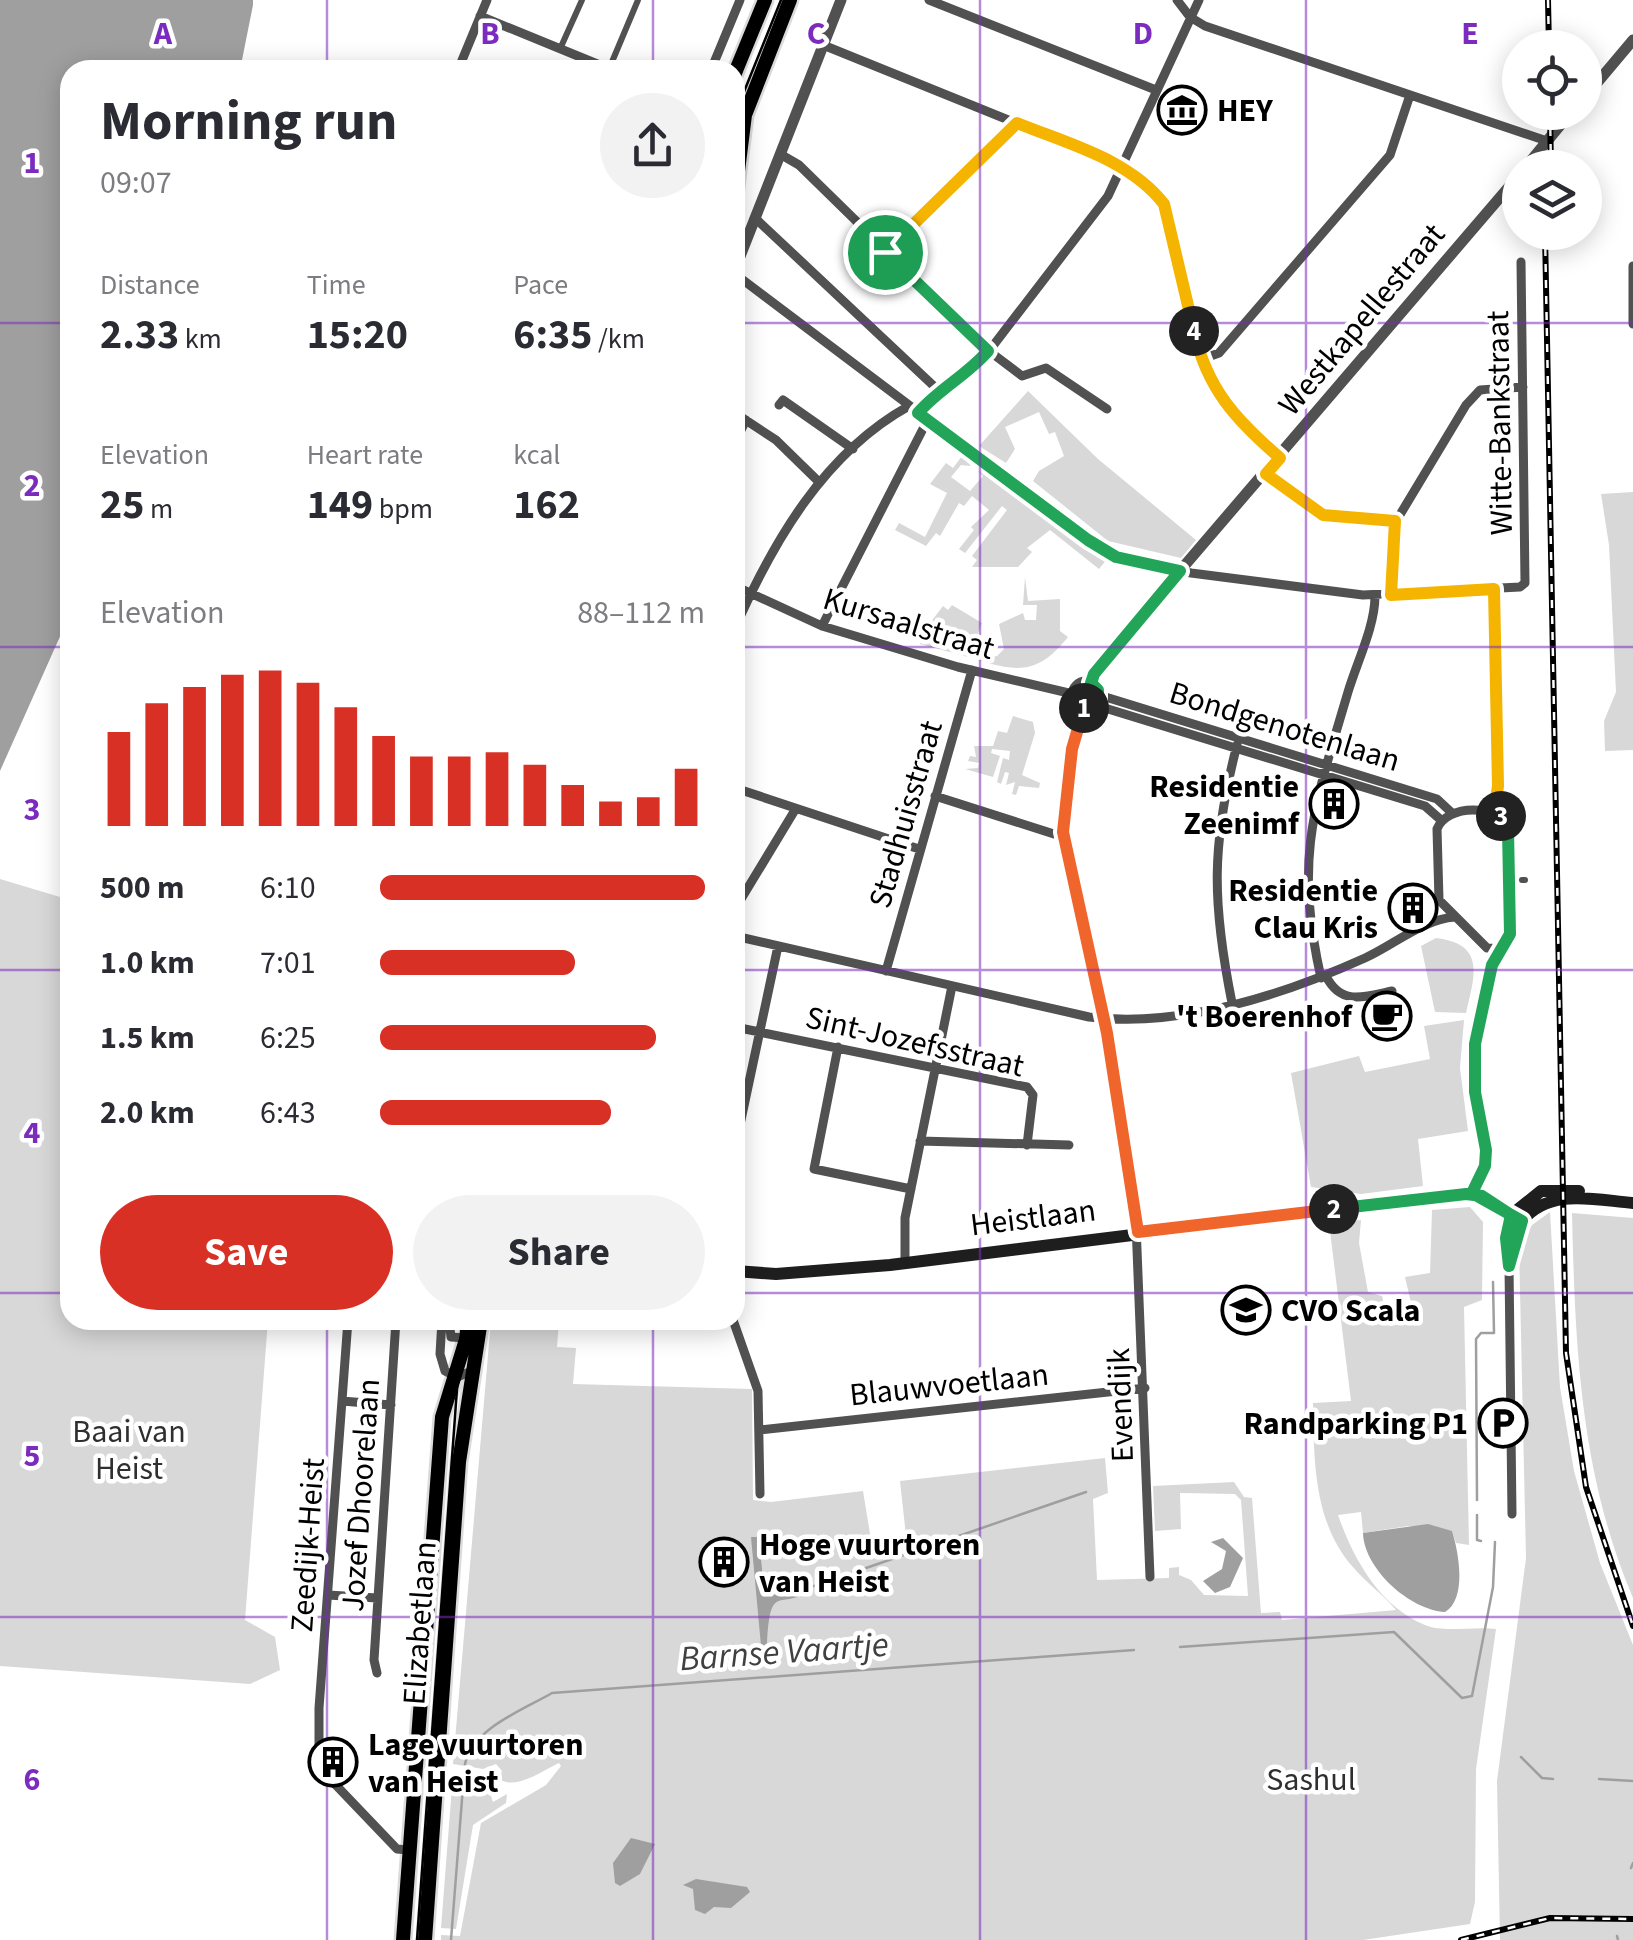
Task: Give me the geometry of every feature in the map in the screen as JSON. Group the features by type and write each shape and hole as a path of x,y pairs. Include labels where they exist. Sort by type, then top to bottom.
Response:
{"main road":[{"path":"740,60 765,0"},
{"path":"745,115 790,0"},
{"path":"1472,1193 1517,1218 1526,1198 1548,1189 1633,1200"},
{"name":"Heistlaan","path":"745,1272 776,1274 905,1262 1472,1193"},
{"name":"Elizabetlaan","path":"404,1940 442,1417 469,1330"},
{"name":"Elizabetlaan","path":"425,1940 458,1462 478,1330"}],"street":[{"path":"462,60 486,0"},
{"path":"560,49 582,0"},
{"path":"614,60 638,0"},
{"path":"715,60 740,0"},
{"path":"745,244 841,0"},
{"path":"928,0 1156,90"},
{"path":"1177,0 1190,17 1547,141"},
{"path":"745,605 770,552 819,482 888,418 913,409 938,390 965,378 1108,196 1198,0"},
{"path":"480,16 560,49 576,60"},
{"path":"1602,76 1633,40"},
{"path":"823,45 1122,166 1150,186 1164,204 1200,360 1235,420 1280,458"},
{"path":"1200,360 1219,353 1390,154 1410,94"},
{"path":"885,252 1017,123"},
{"path":"1540,150 1556,130"},
{"path":"780,154 799,164 988,351 1022,376 1046,368 1108,409"},
{"name":"Westkapellestraat","path":"1091,683 1108,656 1502,195"},
{"path":"755,218 938,390"},
{"name":"Witte-Bankstraat","path":"1494,589 1526,583 1520,262"},
{"path":"1633,266 1633,324"},
{"path":"745,279 927,421 1116,557 1180,571 1375,596 1494,589 1498,786 1494,813 1508,830 1510,934 1492,965"},
{"path":"1391,595 1395,521 1473,396 1487,388 1523,386"},
{"path":"779,405 783,400 853,450"},
{"path":"746,420 776,440 819,482"},
{"path":"822,626 927,421"},
{"path":"1266,474 1323,515 1395,521"},
{"name":"Kursaalstraat","path":"745,591 822,626 972,670 1073,694"},
{"path":"1375,596 1325,770 1306,878 1310,928 1324,977 1336,993 1344,996 1392,991"},
{"name":"Stadhuisstraat","path":"886,971 972,670"},
{"path":"1091,683 1092,703 1073,694 1079,684 1091,683"},
{"name":"Bondgenotenlaan","path":"1092,703 1436,799 1452,813"},
{"name":"Evendijk","path":"1092,703 1063,806 1063,832 1104,1019 1138,1232 1150,1577"},
{"path":"1232,1004 1214,888 1218,826 1237,743"},
{"name":"Bondgenotenlaan","path":"1325,770 1425,806 1440,820"},
{"path":"745,792 919,849"},
{"path":"934,796 1054,834 1063,832"},
{"path":"745,892 795,810"},
{"path":"1432,920 1439,900 1436,835 1440,820 1452,813 1494,813"},
{"path":"1439,900 1488,948 1492,965 1474,1063 1486,1158 1472,1193"},
{"path":"745,938 1104,1019 1176,1014 1232,1004 1324,977 1398,944 1432,920 1455,918"},
{"path":"745,1094 778,946"},
{"path":"1488,948 1504,949"},
{"path":"905,1262 904,1218 952,986"},
{"name":"Sint-Jozefsstraat","path":"745,1029 1027,1086 1033,1095 1027,1145"},
{"path":"838,1047 814,1169 911,1189"},
{"path":"920,1142 1069,1145"},
{"path":"1512,1514 1506,1238 1517,1218"},
{"name":"Zeedijk-Heist","path":"347,1330 320,1708 320,1774 330,1779 397,1849 408,1850"},
{"name":"Jozef Dhoorelaan","path":"376,1673 395,1330"},
{"name":"Elizabetlaan","path":"444,1330 440,1360 452,1376"},
{"name":"Elizabetlaan","path":"448,1330 451,1338 466,1338"},
{"path":"737,1330 756,1380 760,1494"},
{"path":"452,1376 472,1372"},
{"name":"Blauwvoetlaan","path":"760,1430 1145,1388"},
{"path":"342,1401 391,1405"},
{"path":"328,1595 378,1598"}],"green space":[{"path":"1028,391 1098,459 1196,540 1181,558 1108,541 1033,481 1039,471 1064,456 1055,432 1049,434 1039,412 1005,427 1015,449 1006,463 979,446"},
{"path":"962,456 971,466 961,465 951,477 970,491 983,476 978,471 983,469 1107,559 1099,569 1050,530 1027,548 1032,552 1018,567 972,567 977,560 972,556 1007,510 1002,506 965,553 959,549 974,530 971,527 989,510 972,496 964,506 959,503 940,536 936,533 926,546 895,530 899,523 925,537 947,493 930,484 946,463 953,468"},
{"path":"1633,492 1633,750 1605,751 1604,721 1616,692 1609,545 1601,494"},
{"path":"1025,577 1028,601 1060,599 1060,631 1068,637 1048,658 1028,667 1006,667 978,660 997,656 1004,649 999,624 1023,613 1025,620 1036,620 1037,605 1023,605"},
{"path":"952,605 982,623 968,657 920,644 924,631 943,606 948,610"},
{"path":"1013,716 1033,722 1035,733 1022,775 1040,783 1039,788 1019,786 1016,795 1012,794 1015,782 1006,785 1009,773 1005,772 1001,784 997,782 1003,758 1009,760 1010,751 992,749 991,753 1000,756 993,777 965,769 978,768 979,763 968,761 970,756 976,757 974,746 993,746 998,731 1007,733"},
{"name":"Baai van Heist","path":"0,879 60,897 60,1330 267,1330 245,1620 275,1637 280,1670 250,1684 0,1666"},
{"path":"1436,938 1452,941 1470,955 1473,975 1466,1013 1435,1012 1421,946"},
{"path":"1464,1020 1460,1068 1468,1131 1418,1139 1423,1186 1361,1194 1311,1187 1291,1073 1359,1056 1365,1072 1430,1059 1424,1026"},
{"name":"Sashul","path":"1470,1207 1483,1222 1482,1300 1464,1307 1469,1545 1456,1543 1452,1531 1408,1526 1363,1533 1361,1512 1338,1515 1351,1548 1370,1579 1409,1617 1441,1629 1496,1629 1476,1769 1475,1902 1470,1924 1363,1940 441,1940 441,1935 460,1936 481,1823 546,1785 561,1766 559,1763 528,1778 506,1782 499,1779 502,1771 496,1764 483,1769 453,1764 490,1330 558,1330 557,1347 576,1348 573,1384 752,1389 753,1500 771,1502 863,1491 873,1552 907,1545 900,1481 1105,1458 1108,1493 1093,1499 1097,1580 1169,1578 1169,1568 1179,1567 1179,1575 1191,1580 1204,1595 1248,1596 1241,1500 1235,1494 1180,1493 1181,1529 1155,1531 1153,1486 1234,1482 1244,1497 1252,1498 1261,1613 1280,1612 1282,1620 1396,1610 1339,1548 1318,1489 1313,1403 1351,1401 1329,1223 1361,1220 1359,1243 1368,1292 1382,1296 1390,1326 1415,1320 1405,1277 1430,1273 1432,1210"},
{"path":"1550,1212 1560,1387 1574,1471 1600,1563 1633,1645 1633,1940 1500,1940 1497,1781 1526,1558 1519,1246 1532,1225"},
{"path":"1572,1213 1633,1218 1633,1598 1615,1551 1591,1456 1575,1311"},
{"path":"453,1774 474,1774 492,1781 501,1790 491,1796 493,1802 507,1794 506,1803 473,1825 456,1929 441,1928"}],"shaded area":[{"path":"0,0 253,0 242,60 60,60 60,636 0,771"},
{"path":"1428,1524 1452,1531 1457,1551 1459,1586 1452,1606 1445,1612 1431,1610 1404,1596 1380,1573 1365,1547 1363,1533"},
{"path":"751,1537 759,1537 764,1591 814,1586 775,1604 767,1646 761,1646"},
{"path":"1223,1538 1243,1558 1230,1587 1215,1593 1203,1581 1222,1569 1226,1551 1211,1542"},
{"path":"631,1838 655,1844 640,1874 620,1886 615,1883 613,1863"},
{"path":"696,1879 747,1887 750,1892 731,1908 714,1907 705,1914 695,1910 693,1889 683,1885"}],"waterway":[{"path":"1477,1500 1476,1339 1481,1333 1494,1333 1493,1282"},
{"path":"814,1586 1086,1492"},
{"path":"1477,1515 1477,1540 1481,1541"},
{"path":"1180,1647 1394,1632 1462,1698 1472,1696 1493,1587 1495,1542"},
{"name":"Barnse Vaartje","path":"465,1764 470,1751 488,1730 552,1693 1134,1650"},
{"path":"1521,1757 1542,1778 1553,1779"},
{"path":"451,1940 464,1774"},
{"path":"1599,1779 1633,1781"},
{"path":"1631,1868 1633,1863"},
{"path":"1617,1936 1618,1940"}],"tram line":[{"path":"745,89 781,0"},
{"path":"417,1940 461,1330"}],"railway":[{"path":"1548,0 1549,30"},
{"path":"1550,130 1551,150"},
{"path":"1545,250 1566,1353 1586,1487 1633,1626"},
{"path":"1461,1940 1550,1918 1633,1919"}],"place":[{"name":"HEY","path":"1182,110"},
{"name":"Residentie Zeenimf","path":"1334,804"},
{"name":"Residentie Clau Kris","path":"1413,908"},
{"name":"'t Boerenhof","path":"1387,1016"},
{"name":"CVO Scala","path":"1246,1310"},
{"name":"Randparking P1","path":"1503,1423"},
{"name":"Hoge vuurtoren van Heist","path":"724,1562"},
{"name":"Lage vuurtoren van Heist","path":"333,1762"}],"route":[{"path":"885,252 988,351 965,378 938,390 918,413 1116,557 1180,571 1094,674 1091,683 1098,690 1098,700 1092,707 1082,708 1063,806 1066,856 1107,1033 1138,1232 1472,1193 1511,1215 1506,1238 1509,1266 1515,1234 1522,1221 1472,1193 1485,1166 1486,1150 1476,1108 1475,1044 1492,965 1502,955 1510,934 1508,830 1505,821 1494,813 1498,798 1494,589 1391,595 1395,521 1346,520 1323,515 1266,474 1280,458 1235,420 1211,384 1200,360 1164,204 1130,170 1017,123 885,252"}]}
